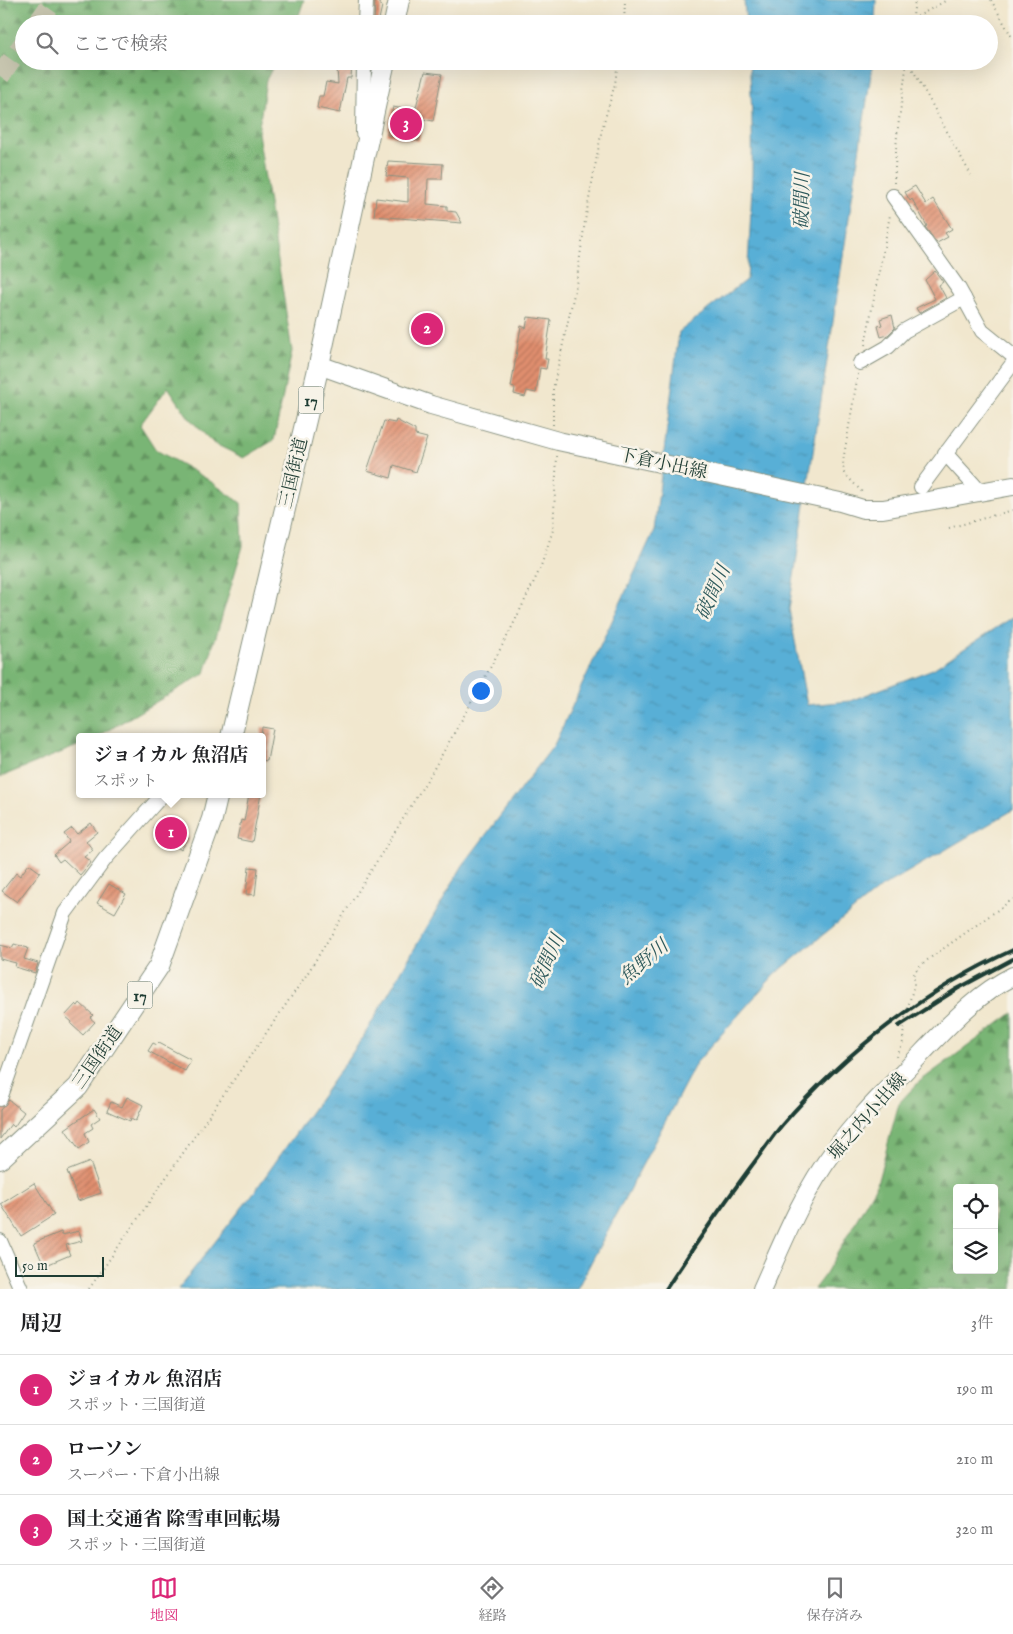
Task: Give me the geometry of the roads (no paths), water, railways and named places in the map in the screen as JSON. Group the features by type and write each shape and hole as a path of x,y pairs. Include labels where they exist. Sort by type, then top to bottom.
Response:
{"highway":[{"path":"396,15 399,0"},
{"name":"三国街道","path":"232,730 319,365 384,70"},
{"name":"三国街道","path":"0,1159 78,1088 159,966 212,819 217,798"}],"main road":[{"name":"下倉小出線","path":"319,365 431,405 559,441 840,502 863,509 883,509 1013,486"},
{"name":"堀之内小出線","path":"762,1289 799,1208 834,1151 875,1101 950,1023 977,999 1013,976"}],"street":[{"path":"365,15 366,0"},
{"path":"362,171 364,70"},
{"path":"893,196 964,298 982,331 1013,356"},
{"path":"860,363 888,347 904,331 964,298"},
{"path":"921,487 1013,363"},
{"path":"945,453 975,486 976,494"},
{"path":"0,1100 65,913 106,859 159,798"},
{"path":"0,1241 21,1289"}],"water":[{"path":"744,0 876,0 875,15 745,15"},
{"path":"750,70 872,70 789,609 807,705 850,701 933,669 1013,617 1013,810 879,889 774,975 696,1063 577,1289 178,1289 255,1191 362,1039 463,865 554,745 654,531 679,332 747,279 752,170"}],"tunnel":[{"path":"43,15 54,0"},
{"path":"0,76 15,55"}],"railway":[{"path":"666,1289 778,1130 832,1072 888,1025 918,1004 980,966 1013,950"},
{"path":"899,1026 957,989 1013,959"}],"place":[{"name":"国土交通省 除雪車回転場","path":"406,124"},
{"name":"ローソン","path":"427,329"},
{"name":"ジョイカル 魚沼店","path":"171,833"}],"water label":[{"name":"破間川","path":"801,201"},
{"name":"破間川","path":"712,592"},
{"name":"破間川","path":"546,961"},
{"name":"魚野川","path":"643,961"}]}
